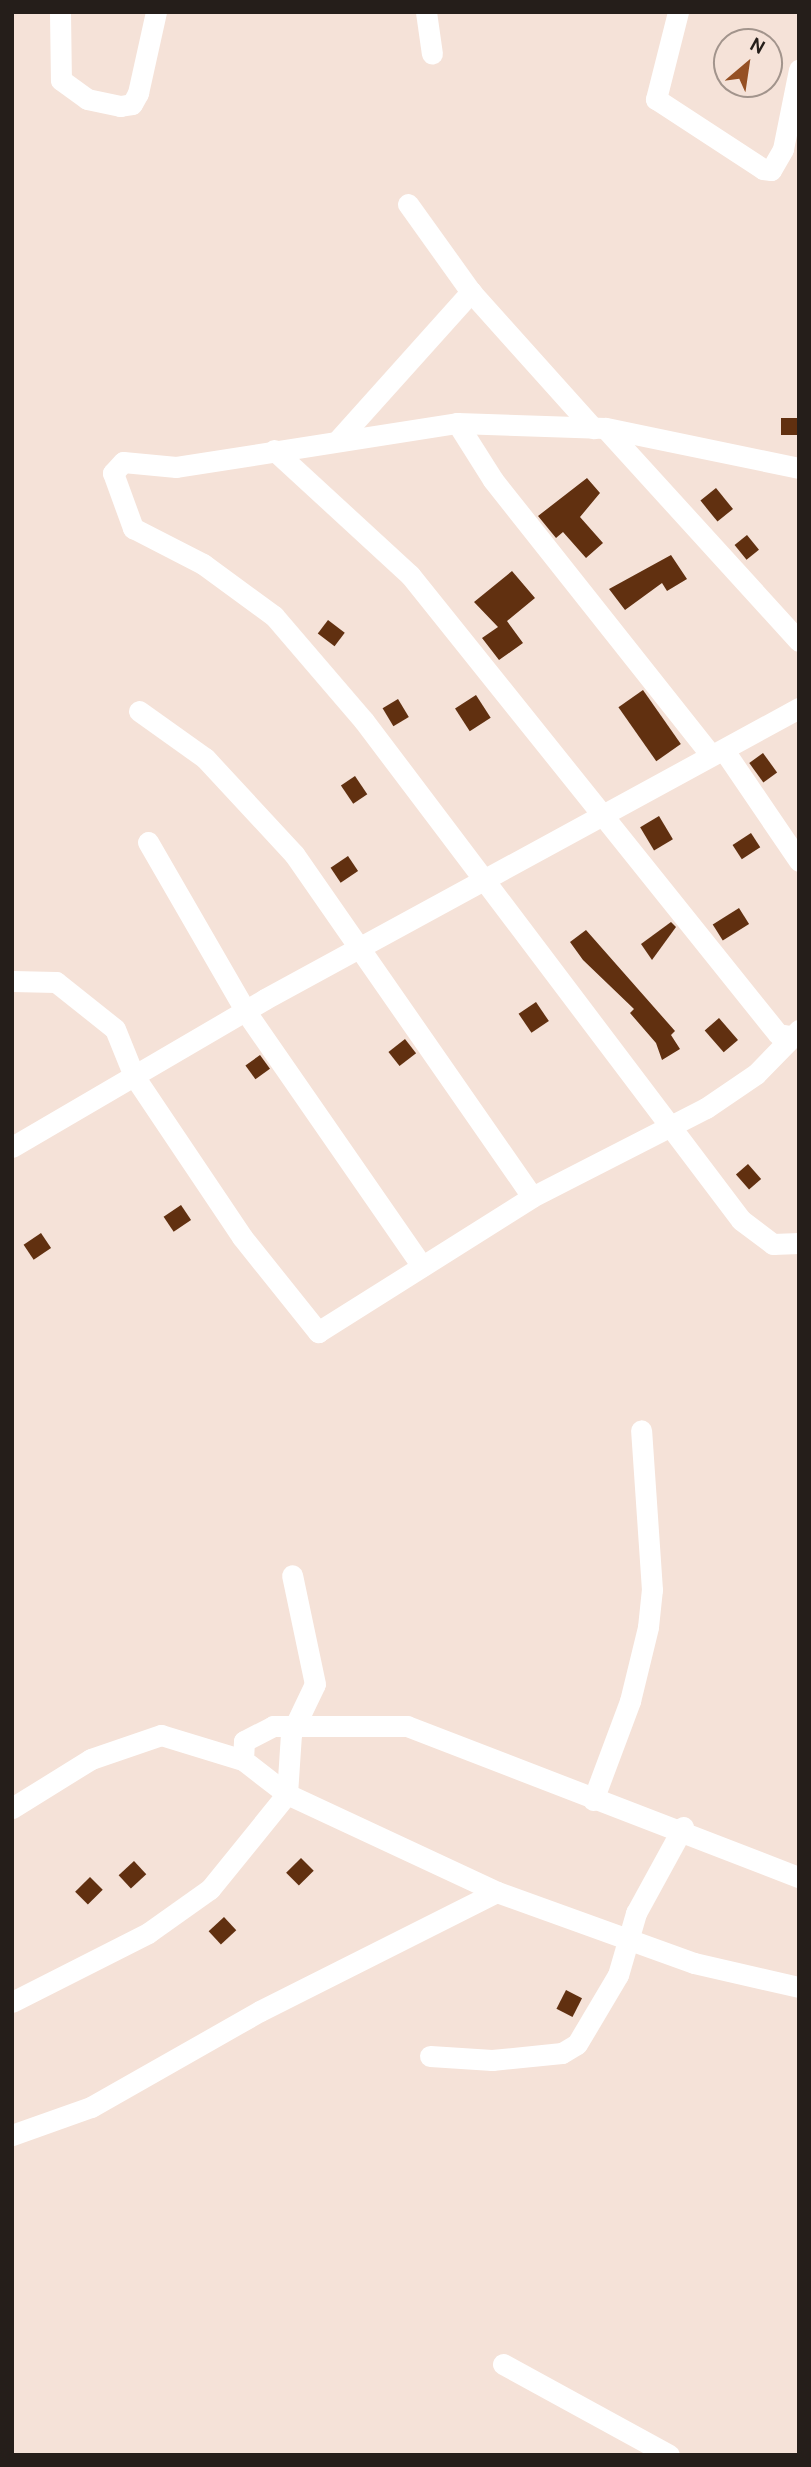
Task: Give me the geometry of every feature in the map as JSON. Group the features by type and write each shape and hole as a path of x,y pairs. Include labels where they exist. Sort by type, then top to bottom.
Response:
{"street":[{"path":"60,12 61,80 87,99 120,106 132,104 138,93 156,12"},
{"path":"426,12 432,54"},
{"path":"678,12 656,99 763,169 771,170 783,149 799,70"},
{"path":"408,204 471,292 799,641"},
{"path":"339,439 471,292"},
{"path":"457,423 493,480 717,753 799,861"},
{"path":"797,469 599,428 457,423 339,439 176,467 123,463 113,472 133,528 146,540 204,564 274,616 404,770 481,884 749,1229 774,1244 799,1243"},
{"path":"274,450 410,575 778,1034 794,1033"},
{"path":"12,1147 360,948 603,818 799,708"},
{"path":"138,711 238,788 294,853 532,1197"},
{"path":"148,842 246,1012 422,1266"},
{"path":"12,982 56,982 81,999 115,1029 134,1076 249,1247 317,1332 532,1197 672,1128 756,1074 794,1033"},
{"path":"593,1800 630,1701 648,1627 652,1590 641,1430"},
{"path":"12,2002 148,1933 201,1896 287,1794 287,1752 315,1684 314,1662 292,1575"},
{"path":"243,1759 244,1741 255,1731 298,1721 407,1726 593,1800 683,1827 799,1877"},
{"path":"12,1808 91,1759 147,1735 243,1759 287,1794 497,1892 724,1972 799,1987"},
{"path":"429,2056 492,2060 562,2053 577,2044 607,1996 628,1939 683,1827"},
{"path":"12,2135 91,2107 260,2011 497,1892"},
{"path":"503,2364 669,2455"}],"building":[{"path":"781,418 799,418 799,435 781,435"},
{"path":"587,478 600,493 580,517 603,543 586,558 563,532 556,538 538,516"},
{"path":"716,488 733,509 717,522 700,501"},
{"path":"747,535 759,550 747,560 735,545"},
{"path":"671,555 687,579 667,591 662,583 625,610 609,589"},
{"path":"512,571 535,598 507,621 523,643 499,660 482,638 498,627 474,602"},
{"path":"328,620 345,633 335,646 318,634"},
{"path":"643,690 681,744 656,761 618,707"},
{"path":"476,695 491,718 470,731 455,709"},
{"path":"398,699 409,717 393,726 383,708"},
{"path":"763,753 777,772 763,782 749,763"},
{"path":"355,776 367,794 353,804 341,786"},
{"path":"659,816 673,839 654,850 640,827"},
{"path":"751,833 760,847 742,859 733,845"},
{"path":"348,856 358,871 341,883 331,868"},
{"path":"739,908 749,924 723,941 713,924"},
{"path":"671,922 676,927 652,960 641,944"},
{"path":"586,930 675,1031 671,1035 680,1049 662,1060 656,1043 630,1013 634,1009 583,960 570,942"},
{"path":"536,1002 549,1021 531,1033 519,1014"},
{"path":"719,1018 738,1040 724,1052 705,1030"},
{"path":"405,1039 416,1053 400,1066 388,1052"},
{"path":"260,1055 270,1069 255,1079 245,1066"},
{"path":"748,1164 761,1179 749,1190 736,1174"},
{"path":"181,1205 191,1220 174,1232 164,1217"},
{"path":"41,1233 51,1248 34,1260 24,1245"},
{"path":"301,1858 314,1871 299,1886 286,1873"},
{"path":"134,1861 146,1874 131,1888 119,1875"},
{"path":"90,1877 103,1890 88,1905 75,1892"},
{"path":"224,1917 236,1930 221,1944 209,1931"},
{"path":"566,1990 582,1998 573,2017 556,2009"}]}
